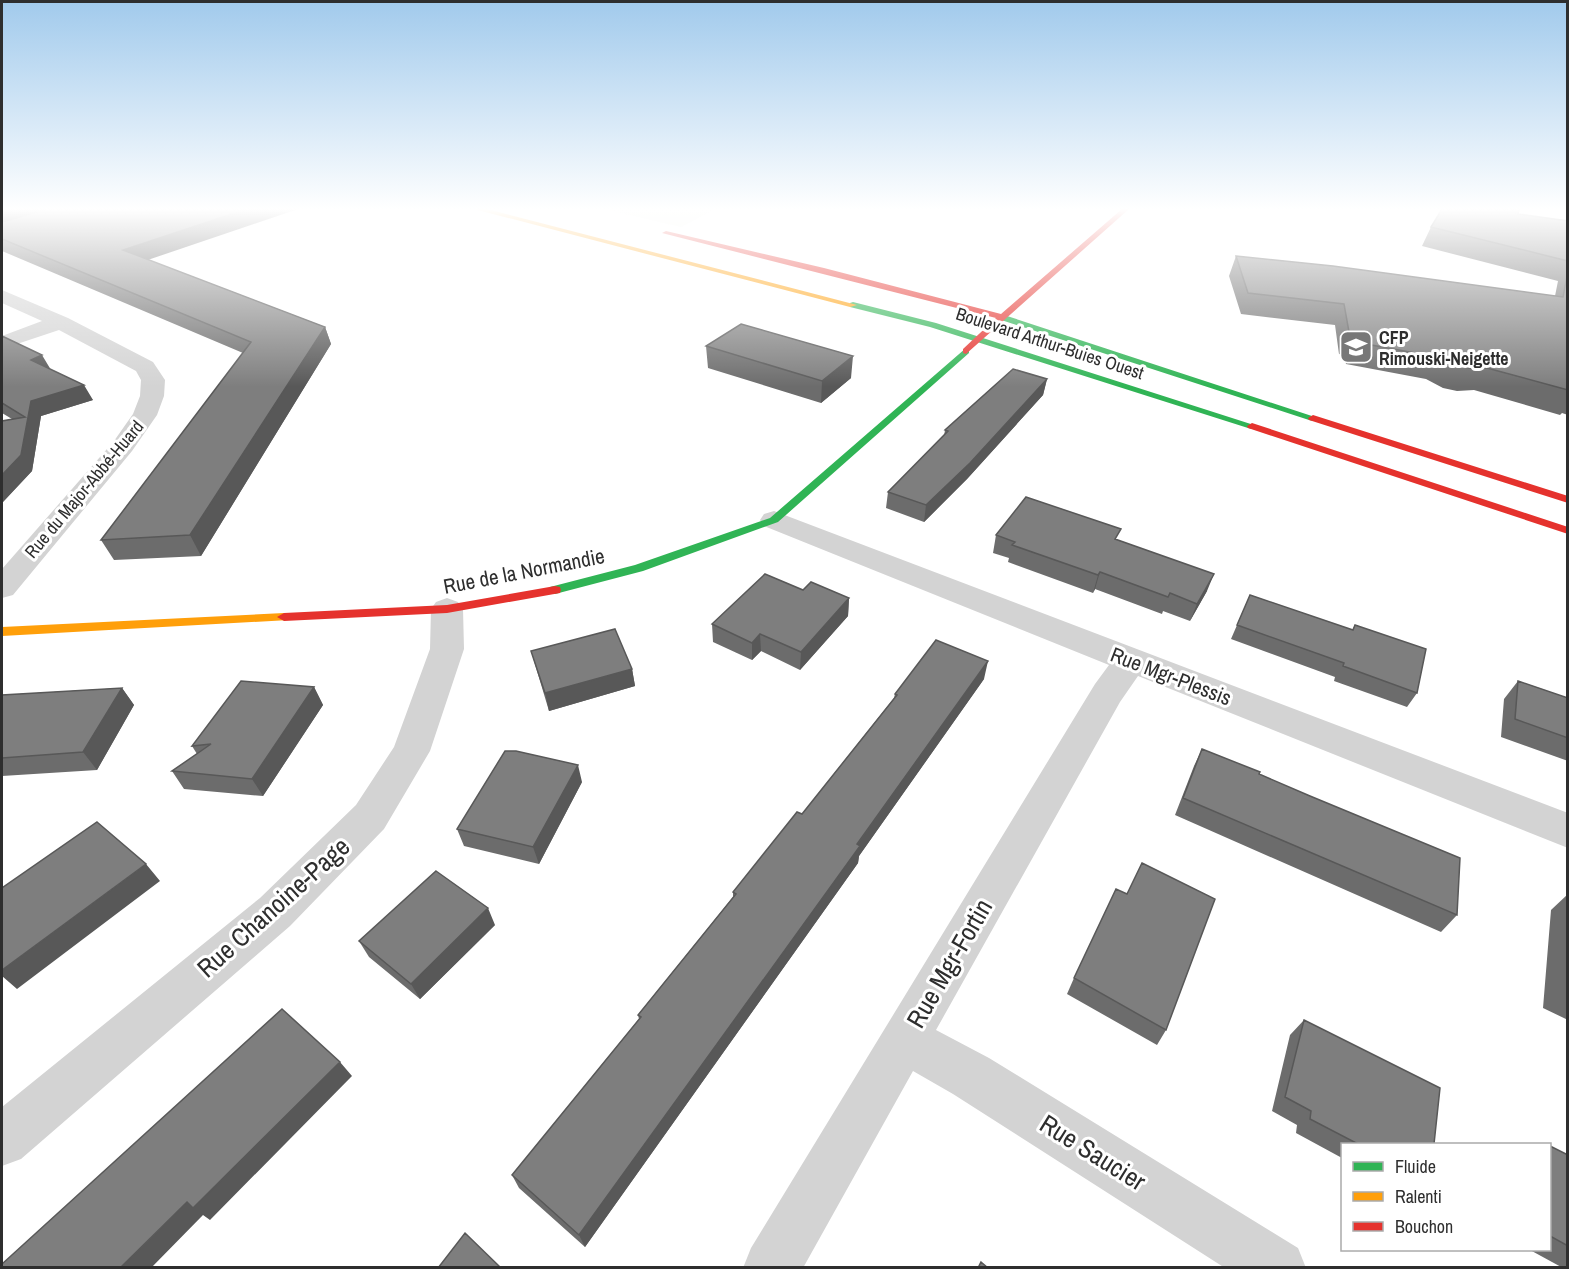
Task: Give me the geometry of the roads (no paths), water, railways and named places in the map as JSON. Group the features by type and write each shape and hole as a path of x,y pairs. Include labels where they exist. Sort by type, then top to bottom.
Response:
{"street":[{"name":"Boulevard Arthur-Buies Ouest","path":"712,268 977,338 1229,418 1568,531"},
{"name":"Boulevard Arthur-Buies Ouest","path":"814,268 1001,317 1568,500"},
{"name":"Rue de la Normandie","path":"2,632 447,609 546,592 639,568 774,520 958,359 977,338 1060,268"},
{"name":"Rue du Major-Abbé-Huard","path":"2,296 61,322 145,368 153,380 152,396 145,415 123,446 2,588"},
{"path":"2,343 61,322"},
{"name":"Rue Mgr-Plessis","path":"774,520 1568,831"},
{"name":"Rue Chanoine-Page","path":"2,1140 275,912 370,817 411,751 447,649 447,609"},
{"name":"Rue Mgr-Fortin","path":"771,1268 1107,693 1131,660"},
{"name":"Rue Saucier","path":"905,1039 971,1076 1278,1268"}],"place":[{"name":"CFP Rimouski-Neigette","path":"1356,347"}]}
